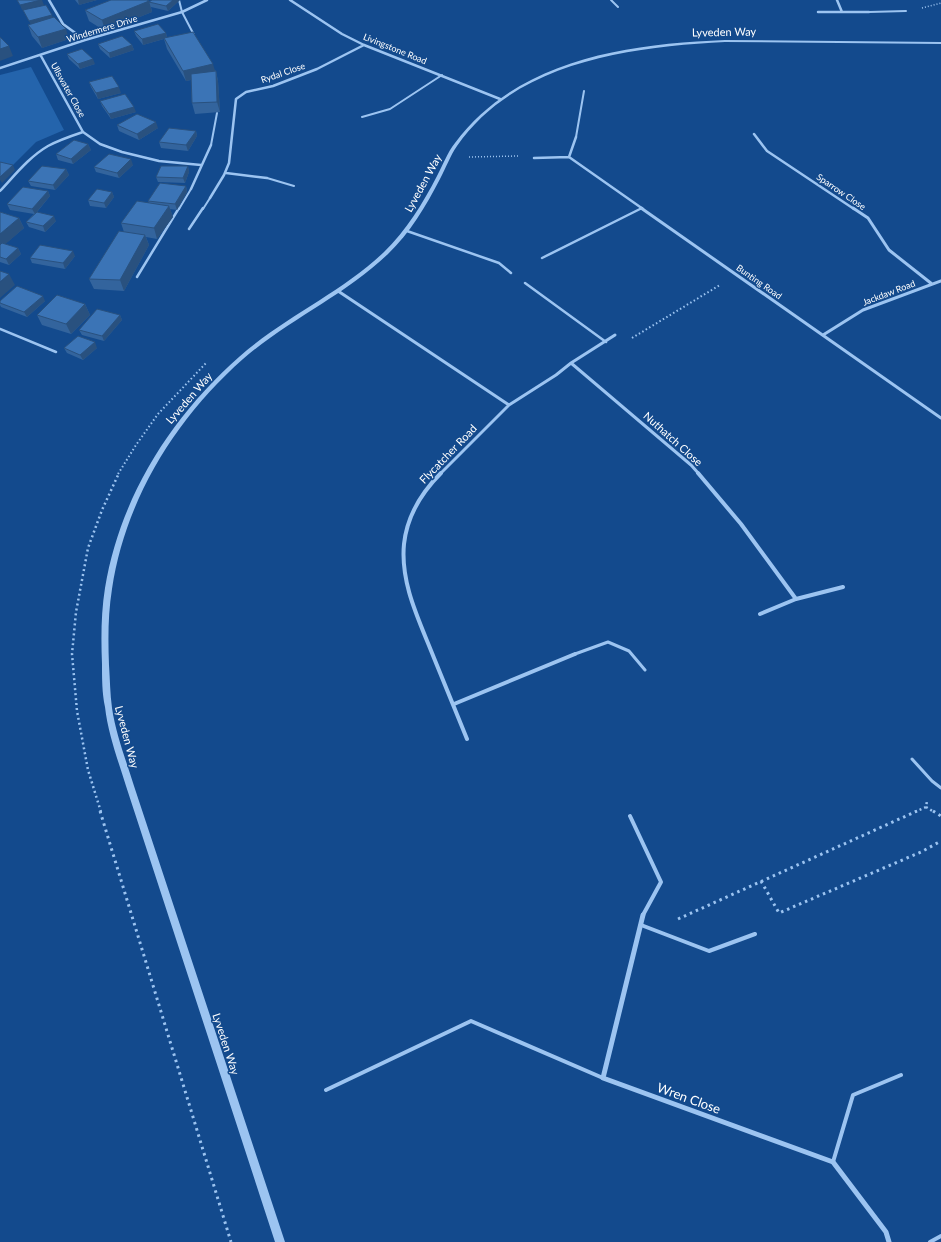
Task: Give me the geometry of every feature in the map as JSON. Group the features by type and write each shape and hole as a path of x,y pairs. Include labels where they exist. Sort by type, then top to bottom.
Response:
{"street":[{"path":"49,0 63,24 85,40"},
{"name":"Windermere Drive","path":"0,68 41,56 85,40 182,12 207,0"},
{"name":"Livingstone Road","path":"290,0 342,34 364,45 500,99"},
{"path":"837,0 842,12"},
{"path":"818,12 870,12"},
{"name":"Lyveden Way","path":"280,1242 130,786 109,712 104,658 105,610 112,563 119,538 135,497 149,470 176,426 210,386 242,357 276,331 338,291 384,254 407,231 436,183 448,157 458,141 483,114 500,99 535,80 561,68 601,56 648,46 725,41 941,43"},
{"name":"Rydal Close","path":"210,198 226,173 231,153 236,99 246,92 273,86 317,69 364,45"},
{"name":"Ullswater Close","path":"41,56 83,132 100,144 122,152 158,161 201,165"},
{"name":"Ullswater Close","path":"0,191 21,168 39,152 49,145 83,132"},
{"name":"Sparrow Close","path":"754,134 767,151 868,218 889,250 932,284"},
{"path":"534,158 569,157 576,137"},
{"path":"191,189 211,145"},
{"name":"Bunting Road","path":"569,157 941,418"},
{"path":"226,173 267,178"},
{"name":"Jackdaw Road","path":"823,335 863,310 941,281"},
{"path":"338,291 509,405 556,375 571,363 615,336"},
{"name":"Nuthatch Close","path":"571,363 691,465 741,524 796,599"},
{"name":"Flycatcher Road","path":"468,739 415,611 405,574 404,544 412,513 428,485 509,405"},
{"path":"760,614 796,599 843,587"},
{"path":"454,704 575,654"},
{"path":"604,1078 643,915"},
{"name":"Wren Close","path":"604,1078 833,1162"},
{"path":"833,1162 886,1232 889,1242"}],"lane":[{"path":"179,0 182,12 195,39"},
{"path":"611,0 618,7"},
{"path":"870,12 906,11"},
{"path":"362,117 390,109 442,75"},
{"path":"576,137 584,91"},
{"path":"211,145 217,113"},
{"path":"267,178 294,186"},
{"path":"137,277 191,189"},
{"path":"190,230 210,198"},
{"path":"542,258 642,208"},
{"path":"407,231 499,263 511,273"},
{"path":"525,283 606,342"},
{"path":"0,329 56,352"},
{"path":"575,654 608,642 629,651 645,670"},
{"path":"912,759 932,781 941,788"},
{"path":"630,816 661,882 643,915"},
{"path":"641,925 709,951 756,934"},
{"path":"326,1090 471,1021 604,1078"},
{"path":"833,1162 852,1095 901,1075"},
{"path":"930,1242 941,1236"}],"path":[{"path":"468,156 535,155 534,158"},
{"path":"615,336 628,340 736,275"},
{"path":"208,361 158,414 136,445 114,483 88,548 76,612 72,654 77,711 88,770 231,1242"},
{"path":"926,807 932,781"},
{"path":"926,807 941,816"},
{"path":"643,915 673,921 926,807"},
{"path":"761,881 778,913 921,852 941,841"}],"shaded area":[{"path":"31,67 64,130 36,142 8,170 0,168 0,75"}],"building":[{"path":"17,0 41,0 20,5"},
{"path":"111,0 149,1 102,20 85,10"},
{"path":"152,0 173,0 166,6 149,2"},
{"path":"46,5 52,15 29,21 23,10"},
{"path":"54,17 66,29 38,37 28,25"},
{"path":"158,24 166,33 142,39 134,31"},
{"path":"193,32 213,64 183,71 164,38"},
{"path":"122,36 132,45 109,53 98,44"},
{"path":"0,37 9,46 0,49"},
{"path":"82,49 93,59 78,64 67,54"},
{"path":"216,71 217,102 192,103 191,74"},
{"path":"112,76 119,87 96,93 89,82"},
{"path":"125,94 134,107 109,114 100,101"},
{"path":"137,114 156,122 137,134 117,125"},
{"path":"169,128 196,131 186,145 159,142"},
{"path":"74,140 88,144 71,159 56,154"},
{"path":"109,154 131,159 117,173 94,167"},
{"path":"0,162 13,165 0,177"},
{"path":"42,166 66,169 53,185 28,181"},
{"path":"161,166 188,166 183,178 156,177"},
{"path":"160,183 186,186 175,204 148,201"},
{"path":"23,187 48,191 32,209 7,204"},
{"path":"97,189 112,192 104,203 88,200"},
{"path":"137,201 169,206 154,228 121,223"},
{"path":"0,212 19,218 0,234"},
{"path":"37,212 54,216 43,226 26,222"},
{"path":"119,231 145,235 120,280 89,279"},
{"path":"2,243 18,248 6,259 0,257 0,245"},
{"path":"40,245 73,251 63,263 30,258"},
{"path":"0,271 9,274 0,282"},
{"path":"17,286 43,296 24,312 0,303 0,301"},
{"path":"57,295 85,304 66,324 37,315"},
{"path":"97,309 120,315 102,336 79,330"},
{"path":"78,336 95,342 80,355 64,348"}]}
